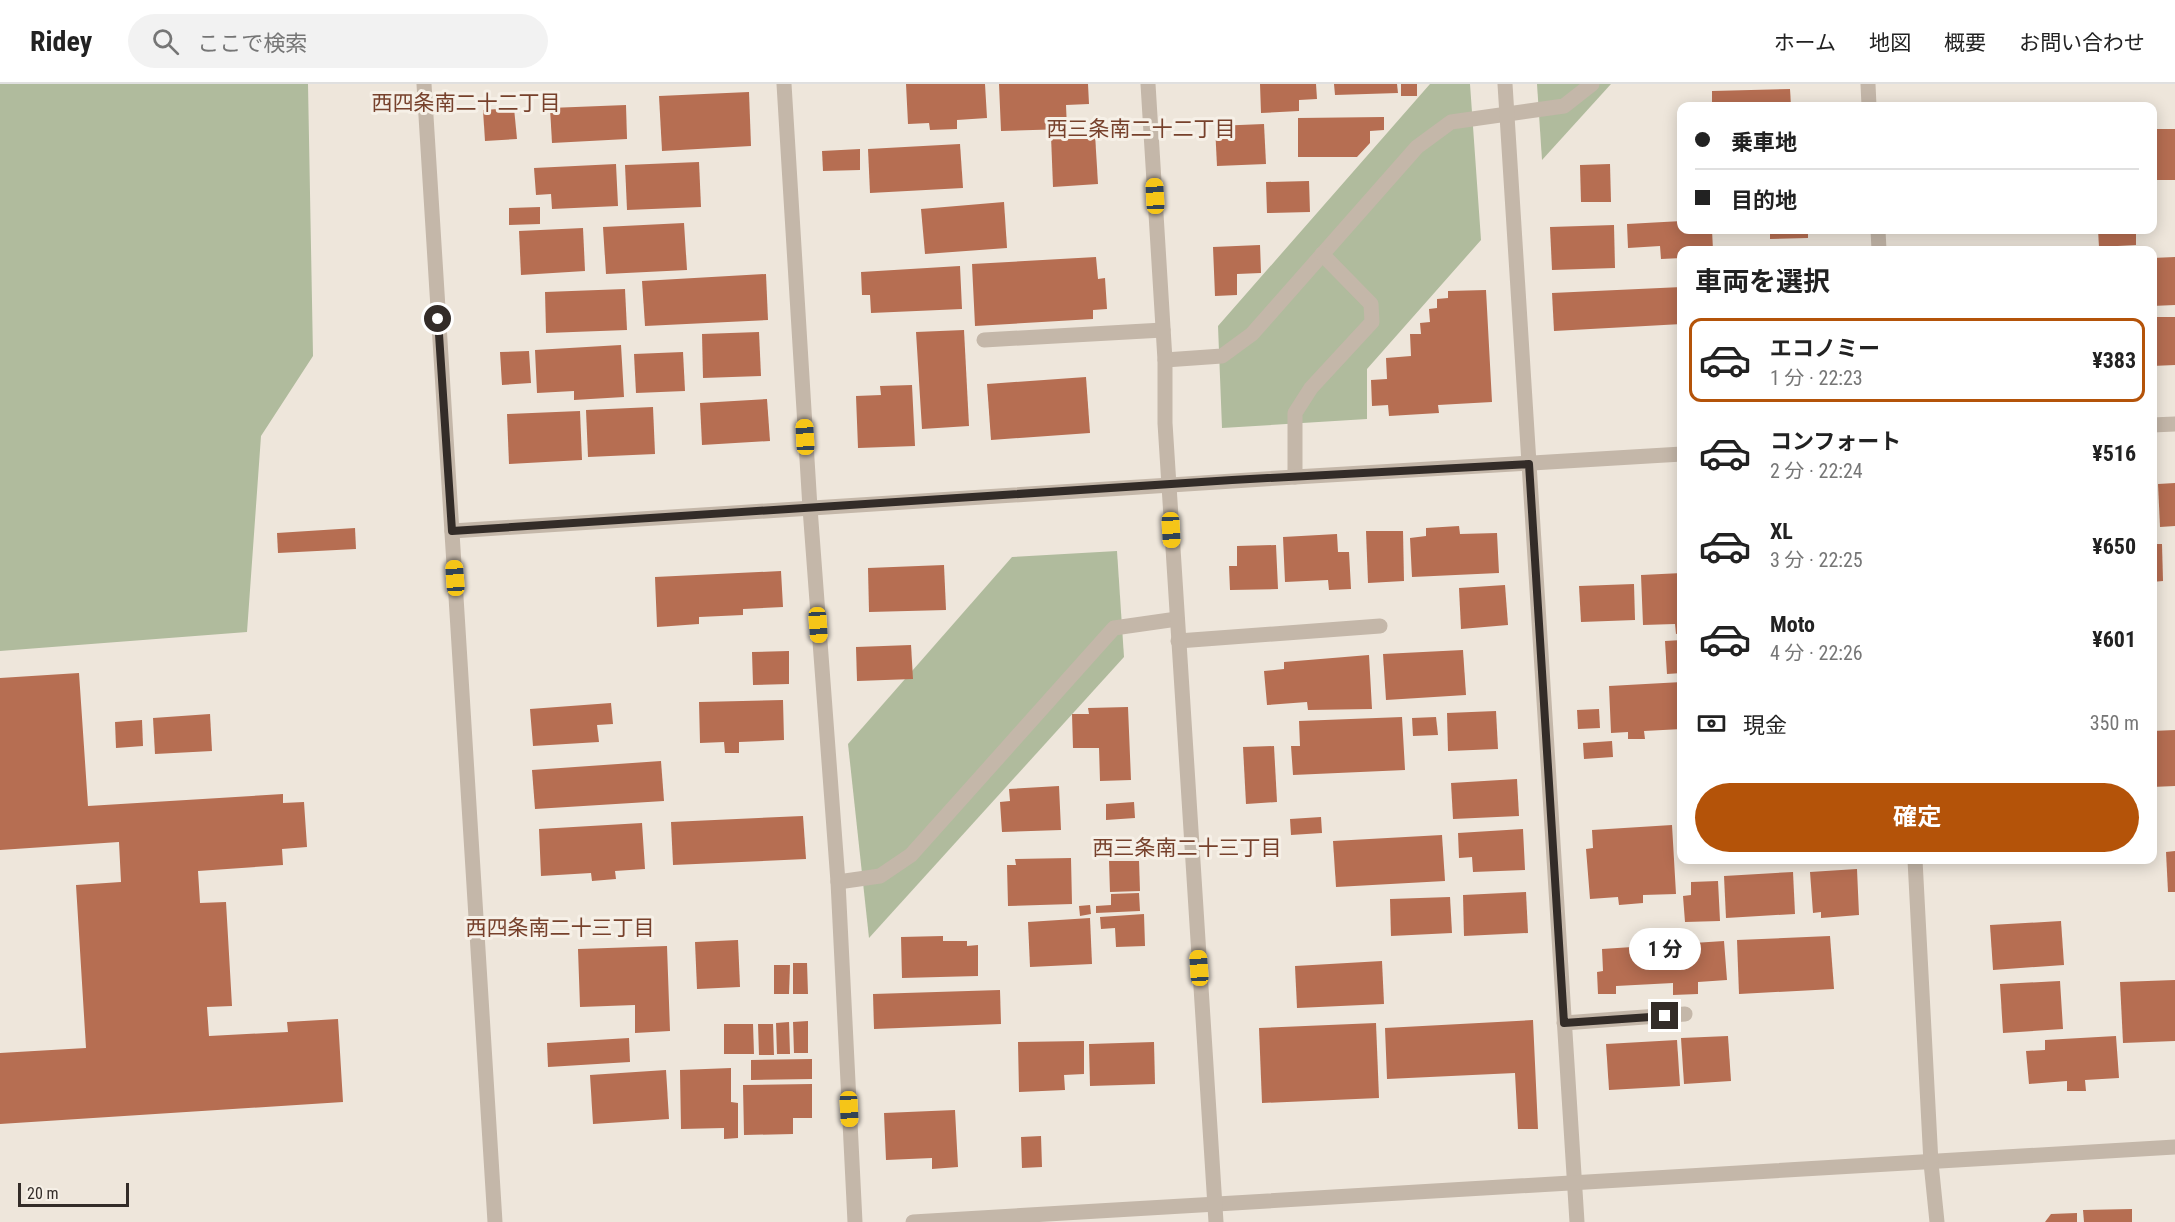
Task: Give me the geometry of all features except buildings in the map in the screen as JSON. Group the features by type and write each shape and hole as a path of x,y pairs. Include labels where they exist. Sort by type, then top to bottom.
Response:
{"street":[{"path":"424,84 495,1222"},
{"path":"784,84 810,508 838,882 855,1222"},
{"path":"1148,84 1165,360 1164,423 1216,1222"},
{"path":"1505,84 1577,1222"},
{"path":"1165,360 1222,356 1251,334 1417,147 1451,122 1564,106 1592,84"},
{"path":"1868,84 1869,102"},
{"path":"1295,477 1295,413 1311,388 1372,322 1371,304 1322,254"},
{"path":"984,340 1163,330"},
{"path":"2157,425 2175,424"},
{"path":"452,531 1168,484 1677,454"},
{"path":"838,882 880,876 911,855 1114,628 1177,619"},
{"path":"1178,641 1380,626"},
{"path":"1915,864 1931,1163 1937,1222"},
{"path":"1564,1023 1685,1014"},
{"path":"912,1222 2175,1147"}],"green space":[{"path":"0,84 308,84 313,356 261,436 247,632 0,651"},
{"path":"1430,84 1470,84 1481,240 1367,369 1367,419 1222,428 1218,326"},
{"path":"1537,84 1611,84 1542,160"},
{"path":"1117,551 1124,657 869,938 848,744 1012,557"}],"district":[{"name":"西四条南二十二丁目","path":"466,103"},
{"name":"西三条南二十二丁目","path":"1141,129"},
{"name":"西三条南二十三丁目","path":"1187,848"},
{"name":"西四条南二十三丁目","path":"560,928"}],"route":[{"path":"438,319 452,531 1232,480 1529,464 1564,1023 1665,1016"}]}
